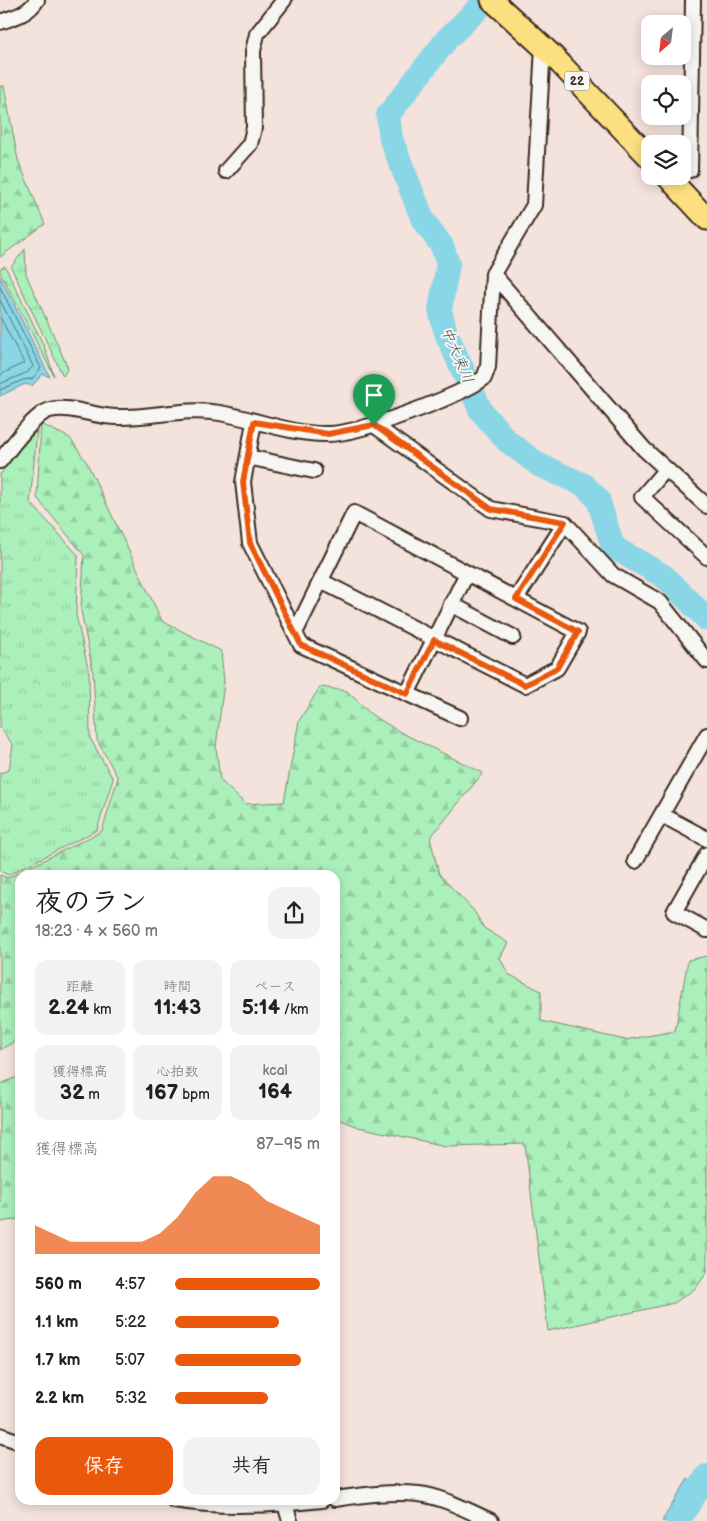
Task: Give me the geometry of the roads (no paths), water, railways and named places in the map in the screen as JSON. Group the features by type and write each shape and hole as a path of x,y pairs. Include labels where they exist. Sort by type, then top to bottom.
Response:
{"main road":[{"name":"22","path":"496,3 543,46 641,149"},
{"path":"675,185 707,219"}],"street":[{"path":"0,22 18,16 32,8 37,0"},
{"path":"226,171 250,144 254,128 253,51 258,34 284,0"},
{"path":"691,135 693,0"},
{"path":"0,461 35,419 49,410 72,410 117,417 198,411 220,413 254,422 328,434 374,425 477,383 484,378 488,368 493,274 534,205 543,46"},
{"path":"493,274 644,449 707,506"},
{"path":"254,422 243,482 250,543 301,645 460,718"},
{"path":"374,425 491,509 565,522 613,575 660,602 707,661"},
{"path":"248,458 314,471"},
{"path":"666,469 642,497 707,556"},
{"path":"295,633 354,513 578,632 557,668 525,685 321,581"},
{"path":"516,599 565,522"},
{"path":"407,694 467,573"},
{"path":"451,604 513,638"},
{"path":"635,862 707,735"},
{"path":"662,815 707,839"},
{"path":"707,854 674,912 707,930"},
{"path":"0,1435 15,1440"},
{"path":"340,1497 389,1492 420,1494 443,1500 491,1521"},
{"path":"285,1505 290,1521"}],"water":[{"path":"0,276 50,377 43,374 32,386 25,384 0,396"},
{"path":"688,1479 706,1494 690,1521 662,1521"}],"waterway":[{"name":"中大束川","path":"487,0 447,39 388,115 391,139 423,220 442,246 448,264 440,310 446,333 481,411 507,441 539,465 584,485 598,499 613,547 665,577 707,619"},
{"path":"678,1521 707,1476"}]}
